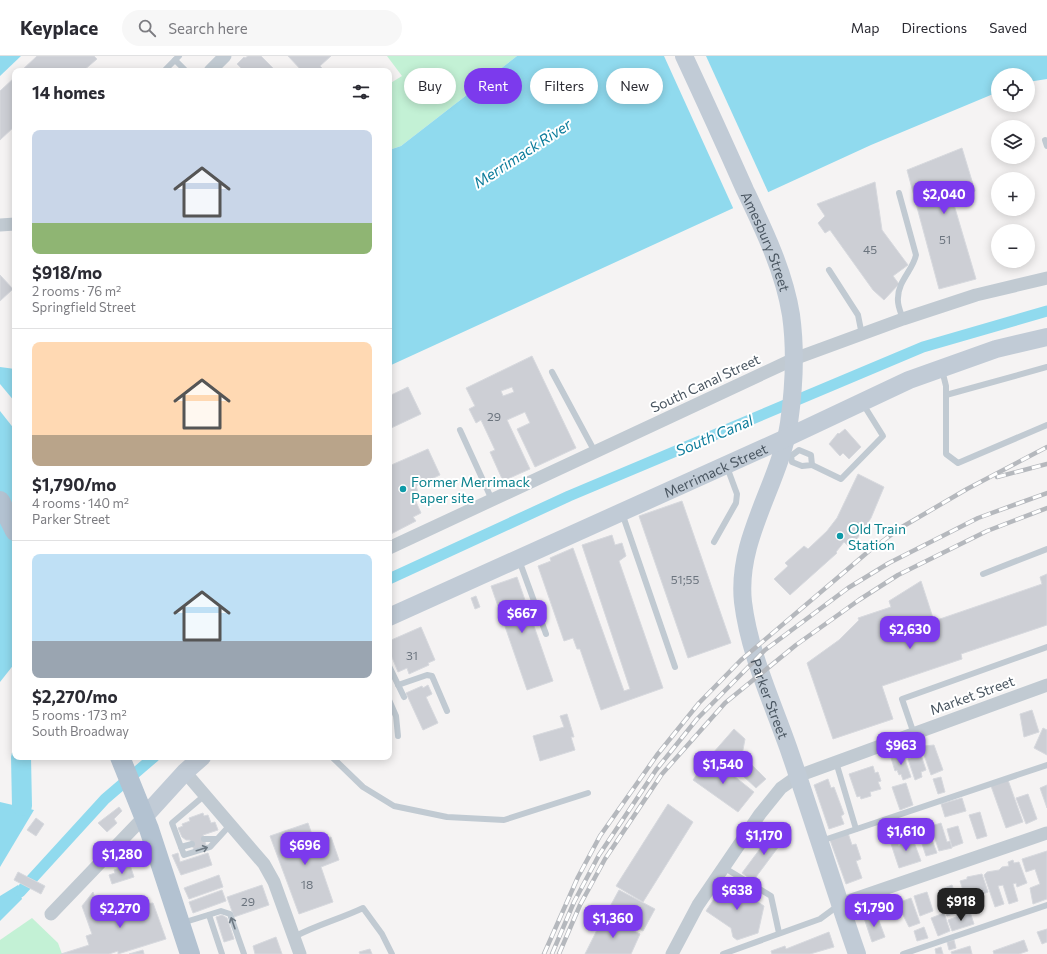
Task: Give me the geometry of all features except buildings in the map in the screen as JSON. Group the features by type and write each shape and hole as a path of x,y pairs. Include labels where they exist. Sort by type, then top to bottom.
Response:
{"main road":[{"name":"Amesbury Street","path":"684,56 764,231 778,266 790,312 794,366 787,443"},
{"name":"Merrimack Street","path":"392,616 726,465 787,443 862,402 941,368 996,349 1047,337"},
{"name":"Parker Street","path":"787,443 751,536 743,580 743,600 749,637 798,776 857,954"},
{"path":"0,501 12,525"},
{"path":"121,760 141,809 190,954"},
{"path":"141,809 199,760"}],"street":[{"path":"213,68 225,56"},
{"path":"0,225 12,224"},
{"name":"South Canal Street","path":"392,547 595,452 862,335 903,319 976,295 1047,278"},
{"name":"Market Street","path":"672,954 698,905 760,814 782,788 798,776 1047,684"},
{"path":"185,772 264,864 274,882 300,954"},
{"path":"51,914 141,809"},
{"path":"840,904 1047,833"}],"lane":[{"path":"167,68 177,58 184,68"},
{"path":"899,193 916,254 915,260 899,290 898,298 903,319"},
{"path":"829,270 858,314 862,335"},
{"path":"946,395 1047,367"},
{"path":"941,368 946,386 946,454 958,463 1047,425"},
{"path":"552,372 595,452"},
{"path":"787,443 792,462 802,466 812,465 841,479 883,436 862,402"},
{"path":"460,430 492,500"},
{"path":"787,443 811,455 812,465"},
{"path":"714,542 736,503 737,494 726,465"},
{"path":"621,512 674,667"},
{"path":"983,574 1047,549"},
{"path":"519,558 546,634"},
{"path":"914,734 902,699 1047,647"},
{"path":"392,672 404,697"},
{"path":"398,685 427,675 432,676 447,711"},
{"path":"392,707 396,716 398,736"},
{"path":"335,760 363,787 394,806 447,817 504,820 588,793"},
{"path":"836,762 856,829"},
{"path":"820,841 1047,765"},
{"path":"205,795 172,823 184,855 210,847 231,824"},
{"path":"204,839 216,839"},
{"path":"181,847 192,844"},
{"path":"724,867 771,896 780,933"},
{"path":"724,954 820,919 840,904"},
{"path":"903,954 1047,905"},
{"path":"294,937 363,908 382,934 392,954"},
{"path":"180,924 221,911 230,914 244,954"},
{"path":"209,915 222,954"}],"green space":[{"path":"387,56 517,56 502,68 464,68 464,97 456,103 456,68 404,68 404,104 455,104 401,146 392,149 392,82 402,76"},
{"path":"32,918 58,943 62,954 0,954 0,940"}],"water":[{"path":"0,56 21,56 0,76"},
{"name":"Merrimack River","path":"517,56 1047,56 1047,79 1035,81 1035,68 991,68 991,95 871,145 392,365 392,149 401,146 464,97 464,104 522,104 522,68 502,68"},
{"path":"0,367 12,369 12,667 0,682"},
{"path":"0,802 34,810 0,867"},
{"path":"18,885 22,899 0,921 0,896"}],"pier":[{"path":"664,56 706,56 769,194 734,210"},
{"path":"0,384 12,398 12,426 0,411"}],"waterway":[{"name":"South Canal","path":"392,578 569,496 923,347 1047,311"},
{"path":"21,760 22,806"},
{"name":"South Canal","path":"20,892 105,799 150,760"}],"railway":[{"path":"544,954 578,877 600,836 657,755 699,703 741,660 869,551 902,527 967,489 1047,447"},
{"path":"997,477 1047,464"},
{"path":"552,954 574,902 599,855 656,770 697,719 765,650 848,588 889,563 978,518 1047,493"},
{"path":"559,954 580,905 605,859 662,774 725,703 796,645 859,600 898,575 987,531 1047,508"}],"place":[{"name":"Former Merrimack Paper site","path":"403,489"},
{"name":"Old Train Station","path":"840,536"}]}
